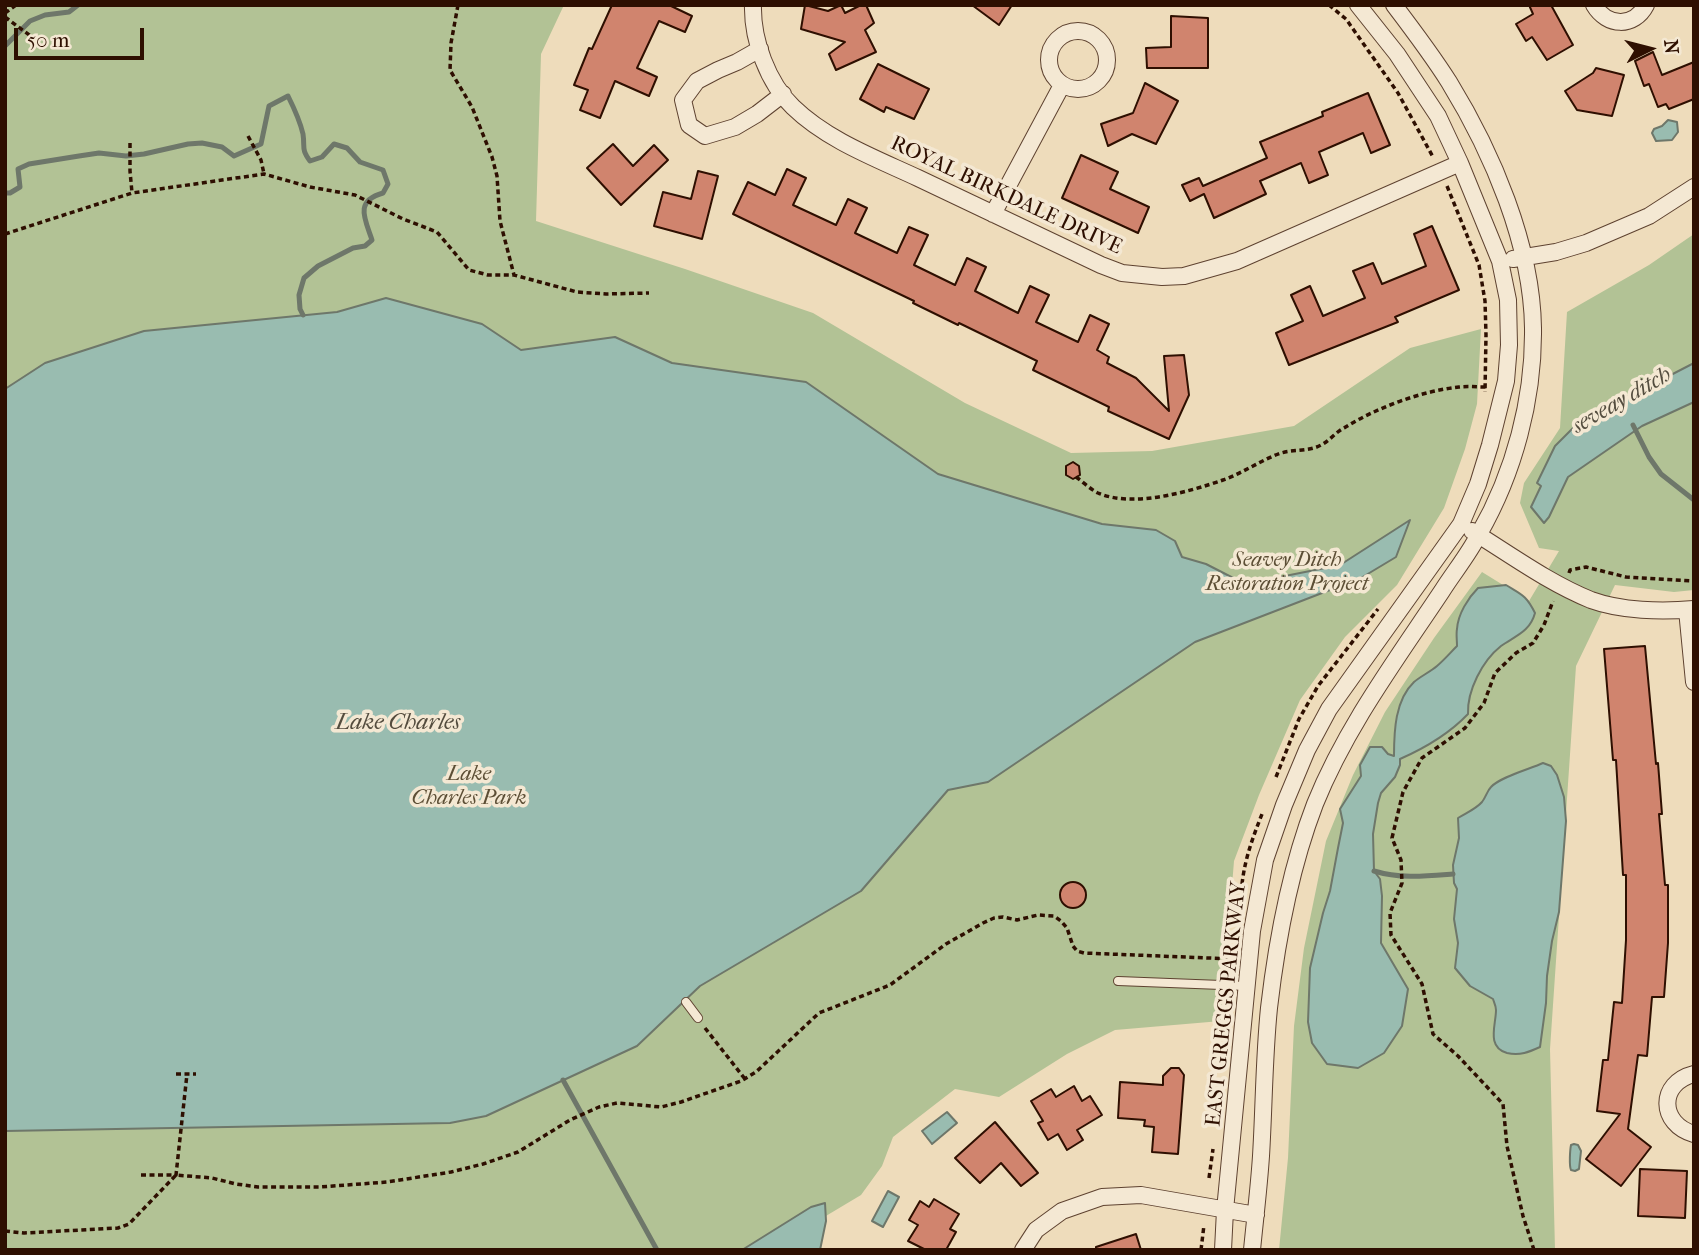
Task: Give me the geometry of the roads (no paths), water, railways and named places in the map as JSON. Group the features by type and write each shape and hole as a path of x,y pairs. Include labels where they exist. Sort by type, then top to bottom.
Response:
{"street":[{"name":"ROYAL BIRKDALE DRIVE","path":"753,5 756,39 770,76 792,106 824,131 851,147 1122,273 1162,278 1184,276 1237,261 1460,163"},
{"name":"EAST GREGGS PARKWAY","path":"1223,1250 1252,932 1265,860 1307,750 1329,709 1461,524 1478,484 1506,382 1508,300 1500,261 1438,116 1397,54 1358,5"},
{"name":"EAST GREGGS PARKWAY","path":"1252,1250 1275,960 1301,843 1331,767 1357,718 1479,535 1504,482 1518,441 1530,384 1534,329 1531,297 1524,257 1511,213 1493,164 1468,115 1448,81 1394,5"},
{"path":"1594,5 1599,14 1609,20 1626,22 1641,14 1646,5"},
{"path":"760,49 697,82 683,100 689,125 705,136 735,127 783,94"},
{"path":"993,214 1062,85"},
{"path":"1500,261 1556,252 1587,243 1649,216 1694,187"},
{"path":"1461,524 1560,586 1592,600 1614,607 1634,609 1690,609 1694,682"},
{"path":"1694,1074 1677,1082 1667,1098 1670,1118 1676,1126 1694,1134"},
{"path":"1023,1250 1036,1230 1062,1211 1102,1197 1141,1195 1256,1215"}],"lane":[{"path":"1118,981 1247,986"},
{"path":"686,1002 698,1018"}],"water":[{"path":"1668,120 1677,122 1678,132 1672,140 1656,141 1652,133 1654,129"},
{"name":"Lake Charles","path":"386,298 482,324 521,350 615,337 672,363 806,382 938,474 1102,524 1156,530 1175,541 1182,557 1206,564 1245,584 1340,565 1410,520 1396,557 1361,578 1195,642 988,782 948,790 861,891 700,986 637,1046 486,1116 450,1123 5,1131 5,389 45,363 144,331 337,312"},
{"name":"seveay ditch","path":"1694,363 1694,402 1642,426 1568,477 1544,523 1531,507 1541,486 1537,483 1555,446 1578,423"},
{"path":"1506,585 1529,602 1535,613 1530,625 1494,652 1482,668 1473,686 1468,714 1436,740 1400,759 1395,777 1381,793 1378,803 1373,834 1374,871 1380,879 1382,896 1381,943 1408,989 1402,1026 1384,1053 1358,1068 1327,1064 1312,1043 1308,1022 1310,968 1330,891 1343,823 1340,809 1361,776 1360,765 1370,747 1382,747 1394,756 1395,726 1403,698 1414,682 1437,666 1457,646 1459,618 1471,597 1478,588"},
{"path":"1543,763 1551,766 1557,775 1564,797 1566,821 1559,912 1547,976 1540,1047 1512,1054 1500,1050 1494,1041 1496,1010 1493,999 1470,986 1455,968 1458,943 1454,919 1457,889 1453,865 1459,838 1458,818 1480,804 1495,783"},
{"path":"947,1112 957,1123 932,1144 922,1131"},
{"path":"1571,1145 1578,1145 1581,1151 1579,1169 1575,1171 1571,1170 1570,1162"},
{"path":"888,1191 899,1197 883,1227 872,1221"},
{"path":"825,1203 826,1221 820,1250 742,1250 811,1207"}],"waterway":[{"path":"5,46 30,21 45,15 69,12 78,5"},
{"path":"5,193 20,187 18,169 29,164 99,153 126,156 144,154 202,143 222,147 234,156 261,144 269,106 288,96 303,134 304,151 310,161 322,157 334,144 347,148 360,162 383,170 388,184 383,193 374,196 365,206 365,218 372,240 365,246 353,248 318,266 304,278 299,295 303,315"},
{"path":"1633,425 1661,474 1694,500"},
{"path":"1374,871 1404,876 1453,874"},
{"path":"563,1080 657,1250"}],"park label":[{"name":"Seavey Ditch Restoration Project","path":"1287,573"},
{"name":"Lake Charles Park","path":"469,787"}]}
